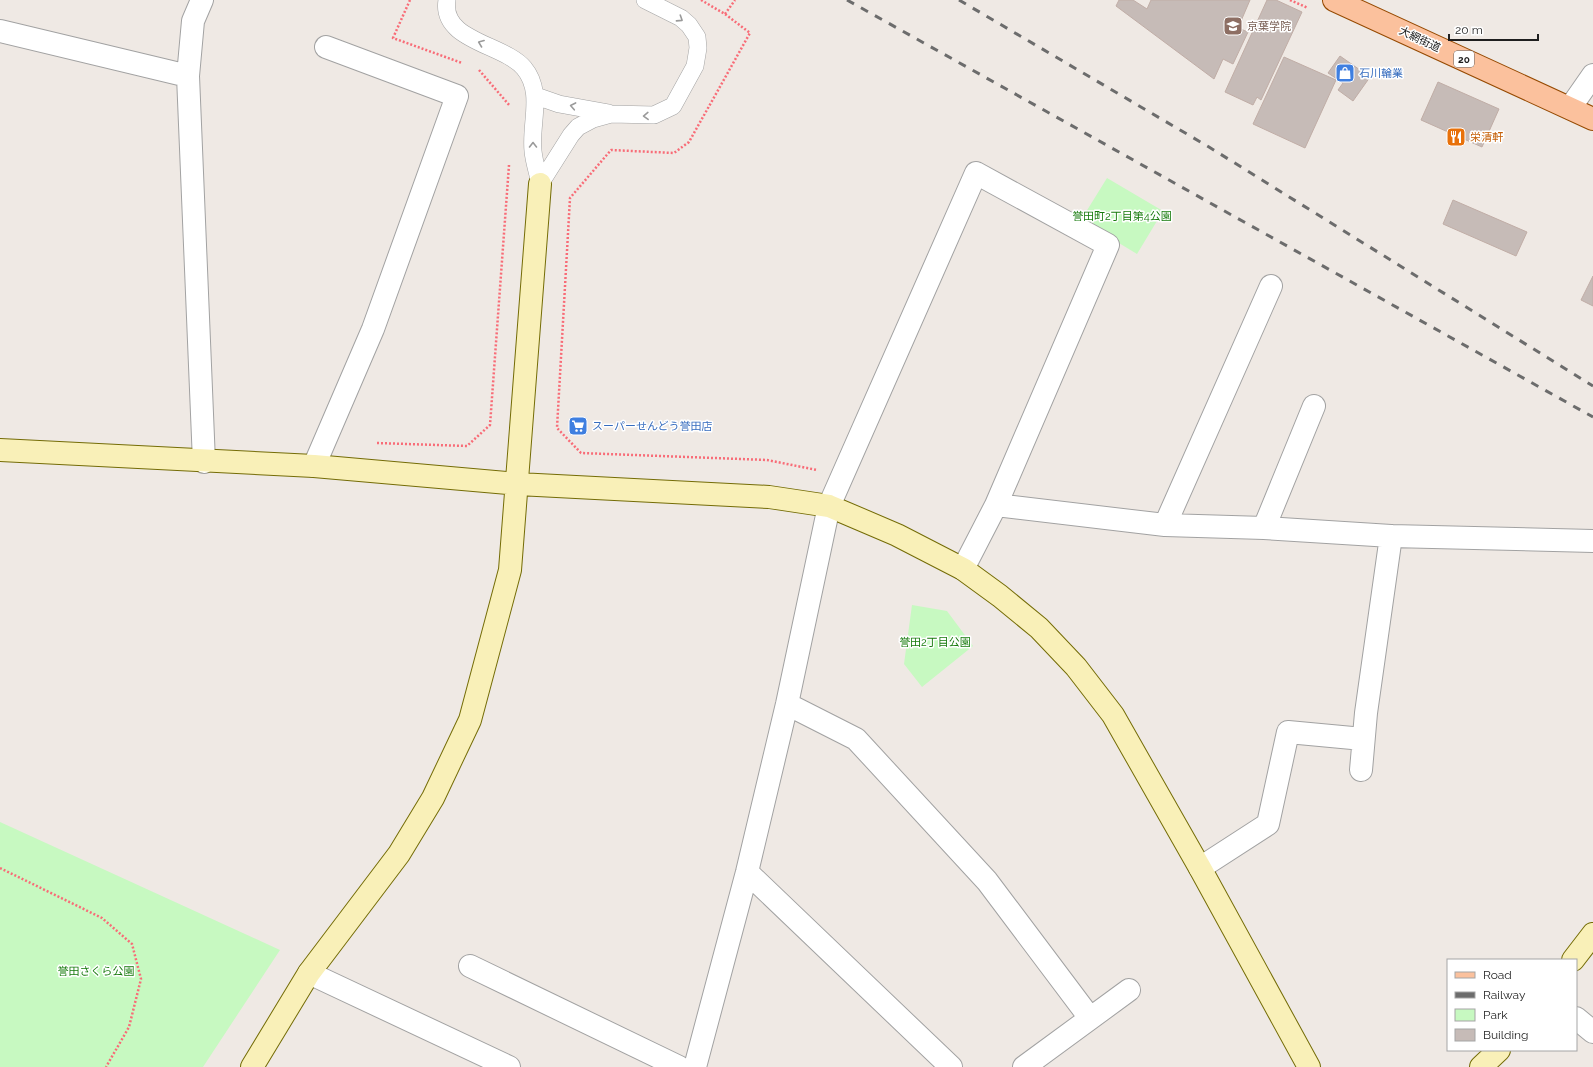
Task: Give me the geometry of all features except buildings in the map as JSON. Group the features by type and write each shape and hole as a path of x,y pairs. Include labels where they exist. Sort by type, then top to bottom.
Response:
{"main road":[{"name":"大網街道","path":"1334,0 1593,119"}],"street":[{"path":"202,0 193,21 188,76 204,462"},
{"path":"0,31 188,76"},
{"path":"314,466 373,328 457,96 326,47"},
{"path":"1570,108 1593,75"},
{"path":"695,1067 747,872 787,704 829,506 976,173 1108,246 996,505 962,569"},
{"path":"252,1067 310,973 399,854 433,798 470,720 510,570 518,484 540,184"},
{"path":"1165,525 1271,286"},
{"path":"1264,528 1314,406"},
{"path":"0,450 204,462 314,466 518,484 769,497 829,506 897,535 962,569 1000,596 1039,628 1076,667 1113,715 1200,868 1309,1067"},
{"path":"996,505 1165,525 1264,528 1391,536 1593,541"},
{"path":"1361,770 1363,739 1391,536"},
{"path":"787,704 856,739 987,881 1090,1018"},
{"path":"1200,868 1268,824 1288,732 1363,739"},
{"path":"747,872 951,1067"},
{"path":"1574,959 1593,934"},
{"path":"470,966 679,1067"},
{"path":"310,973 487,1062 509,1067"},
{"path":"1024,1067 1129,990"},
{"path":"1577,1019 1593,1032"},
{"path":"1481,1067 1498,1051"}],"lane":[{"path":"446,0 450,20 459,32 473,40 500,50 525,69 536,96 533,150 540,184"},
{"path":"536,96 559,104 611,114 654,115 664,112 673,106 695,66 698,48 697,37 689,25 680,18 645,0"},
{"path":"540,184 571,135 578,127 593,119 611,114"}],"path":[{"path":"410,0 393,38 463,63"},
{"path":"701,0 725,14 750,33 689,142 674,152 611,150 570,198 557,428 581,453 767,460 818,470"},
{"path":"725,14 735,0"},
{"path":"477,68 514,110"},
{"path":"375,443 467,446 490,425 510,157"},
{"path":"0,868 102,918 132,944 141,979 129,1026 106,1067"}],"green space":[{"name":"誉田町2丁目第4公園","path":"1107,178 1163,211 1137,254 1081,220"},
{"name":"誉田2丁目公園","path":"912,605 947,611 973,646 922,687 904,664"},
{"name":"誉田さくら公園","path":"0,822 280,950 203,1067 0,1067"}],"railway":[{"path":"847,0 1593,417"},
{"path":"959,0 1209,147 1593,386"}],"place":[{"name":"京葉学院","path":"1233,26"},
{"name":"石川輪業","path":"1345,73"},
{"name":"栄清軒","path":"1456,137"},
{"name":"スーパーせんどう誉田店","path":"578,426"}]}
